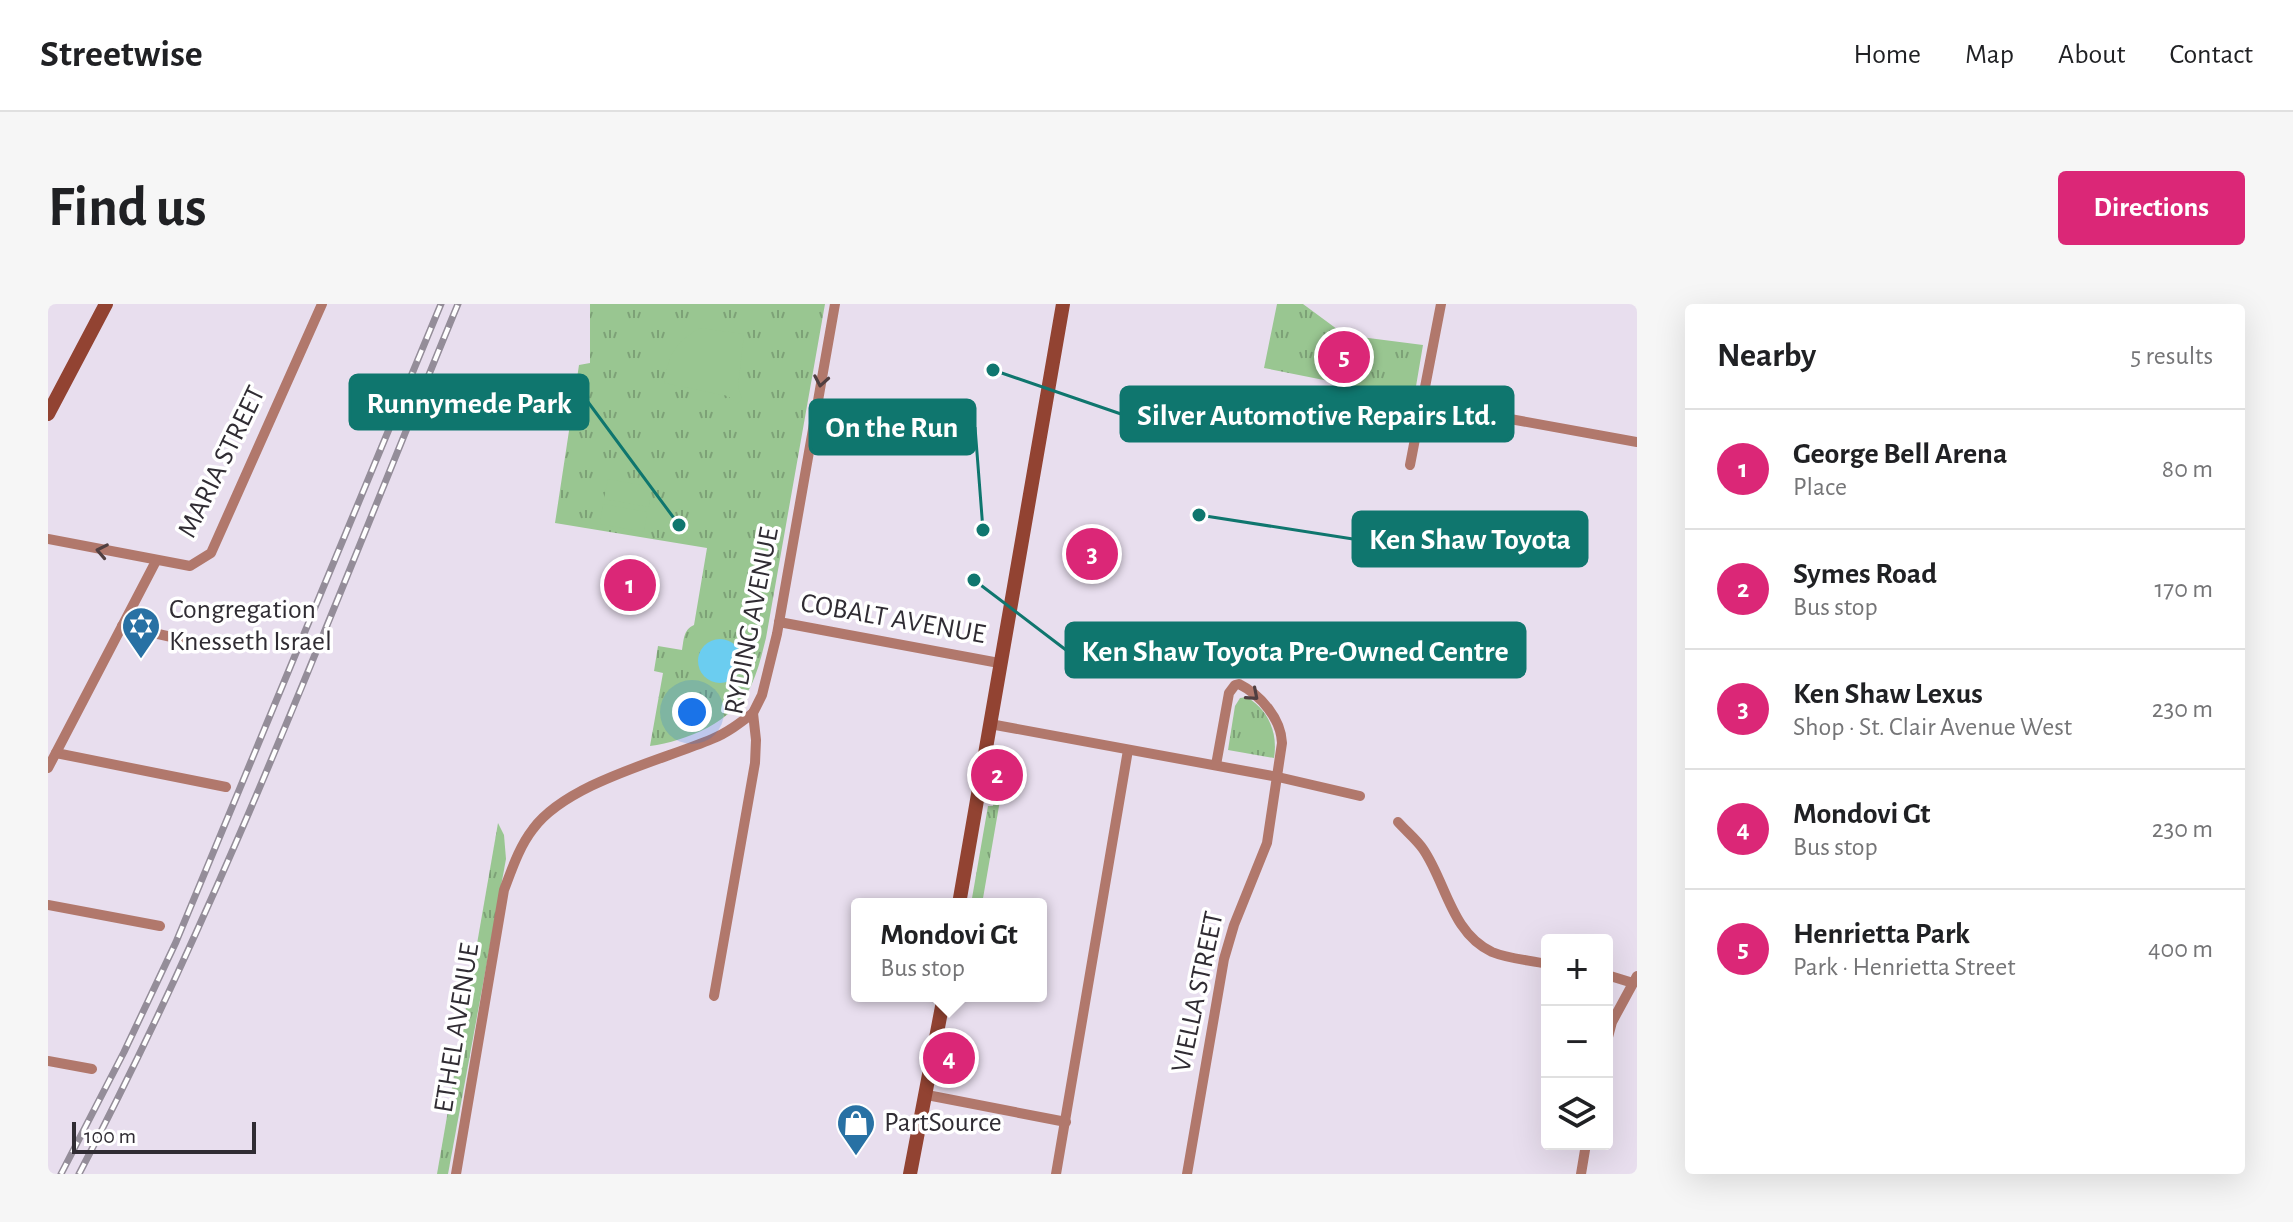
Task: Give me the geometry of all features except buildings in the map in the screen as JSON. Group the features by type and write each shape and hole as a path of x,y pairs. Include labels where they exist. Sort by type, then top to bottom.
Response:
{"main road":[{"path":"48,414 106,304"},
{"path":"960,898 1063,304"},
{"path":"910,1174 943,1002"}],"street":[{"name":"MARIA STREET","path":"48,768 156,561 190,566 211,553 322,304"},
{"name":"RYDING AVENUE","path":"714,996 755,763 753,713 762,695 779,622 835,304"},
{"path":"1410,465 1441,304"},
{"path":"1422,403 1637,442"},
{"path":"48,539 156,561"},
{"name":"COBALT AVENUE","path":"779,622 999,663"},
{"path":"122,626 212,646"},
{"name":"VIELLA STREET","path":"1187,1174 1224,959 1234,925 1267,843 1282,743 1280,729 1261,700 1239,684 1229,693 1216,765"},
{"name":"ETHEL AVENUE","path":"456,1174 504,890 521,847 534,827 555,807 579,792 714,738 753,713"},
{"path":"990,724 1278,777 1360,796"},
{"path":"1056,1174 1128,750"},
{"path":"56,753 226,787"},
{"path":"1398,822 1423,848 1448,904 1478,942 1491,951 1541,963"},
{"path":"48,905 160,926"},
{"path":"1613,976 1635,979 1613,1020"},
{"path":"48,1061 92,1069"},
{"path":"927,1095 1066,1122"},
{"path":"1581,1174 1585,1150"}],"green space":[{"path":"590,304 825,304 766,638 751,686 733,710 708,728 679,740 650,746 663,673 654,671 658,646 682,650 686,632 694,625 707,548 555,523 579,365 590,363"},
{"path":"1277,304 1303,304 1345,335 1423,345 1414,398 1264,368"},
{"path":"700,328 744,334 738,387 742,399 737,404 728,396 664,383 674,350"},
{"path":"608,479 652,487 649,507 604,499"},
{"path":"603,504 647,512 644,532 600,524"},
{"path":"1247,697 1261,709 1270,723 1275,740 1274,758 1228,750 1235,706 1240,698"},
{"path":"996,782 1003,783 983,898 972,898 988,806 993,806"},
{"path":"498,823 504,835 506,859 448,1174 437,1174"}],"water":[{"path":"720,639 735,646 742,661 735,676 720,683 705,676 698,661 705,646"}],"railway":[{"path":"61,1174 176,942 441,304"},
{"path":"79,1174 133,1068 232,853 458,304"}],"place":[{"name":"Henrietta Park","path":"1344,357"},
{"name":"Silver Automotive Repairs Ltd.","path":"993,370"},
{"name":"Ken Shaw Toyota","path":"1199,515"},
{"name":"Runnymede Park","path":"679,525"},
{"name":"On the Run","path":"983,530"},
{"name":"Ken Shaw Lexus","path":"1092,554"},
{"name":"Ken Shaw Toyota Pre-Owned Centre","path":"974,580"},
{"name":"George Bell Arena","path":"630,585"},
{"name":"Congregation Knesseth Israel","path":"141,660"},
{"name":"Symes Road","path":"997,775"},
{"name":"Mondovi Gt","path":"949,1058"},
{"name":"PartSource","path":"856,1157"}]}
